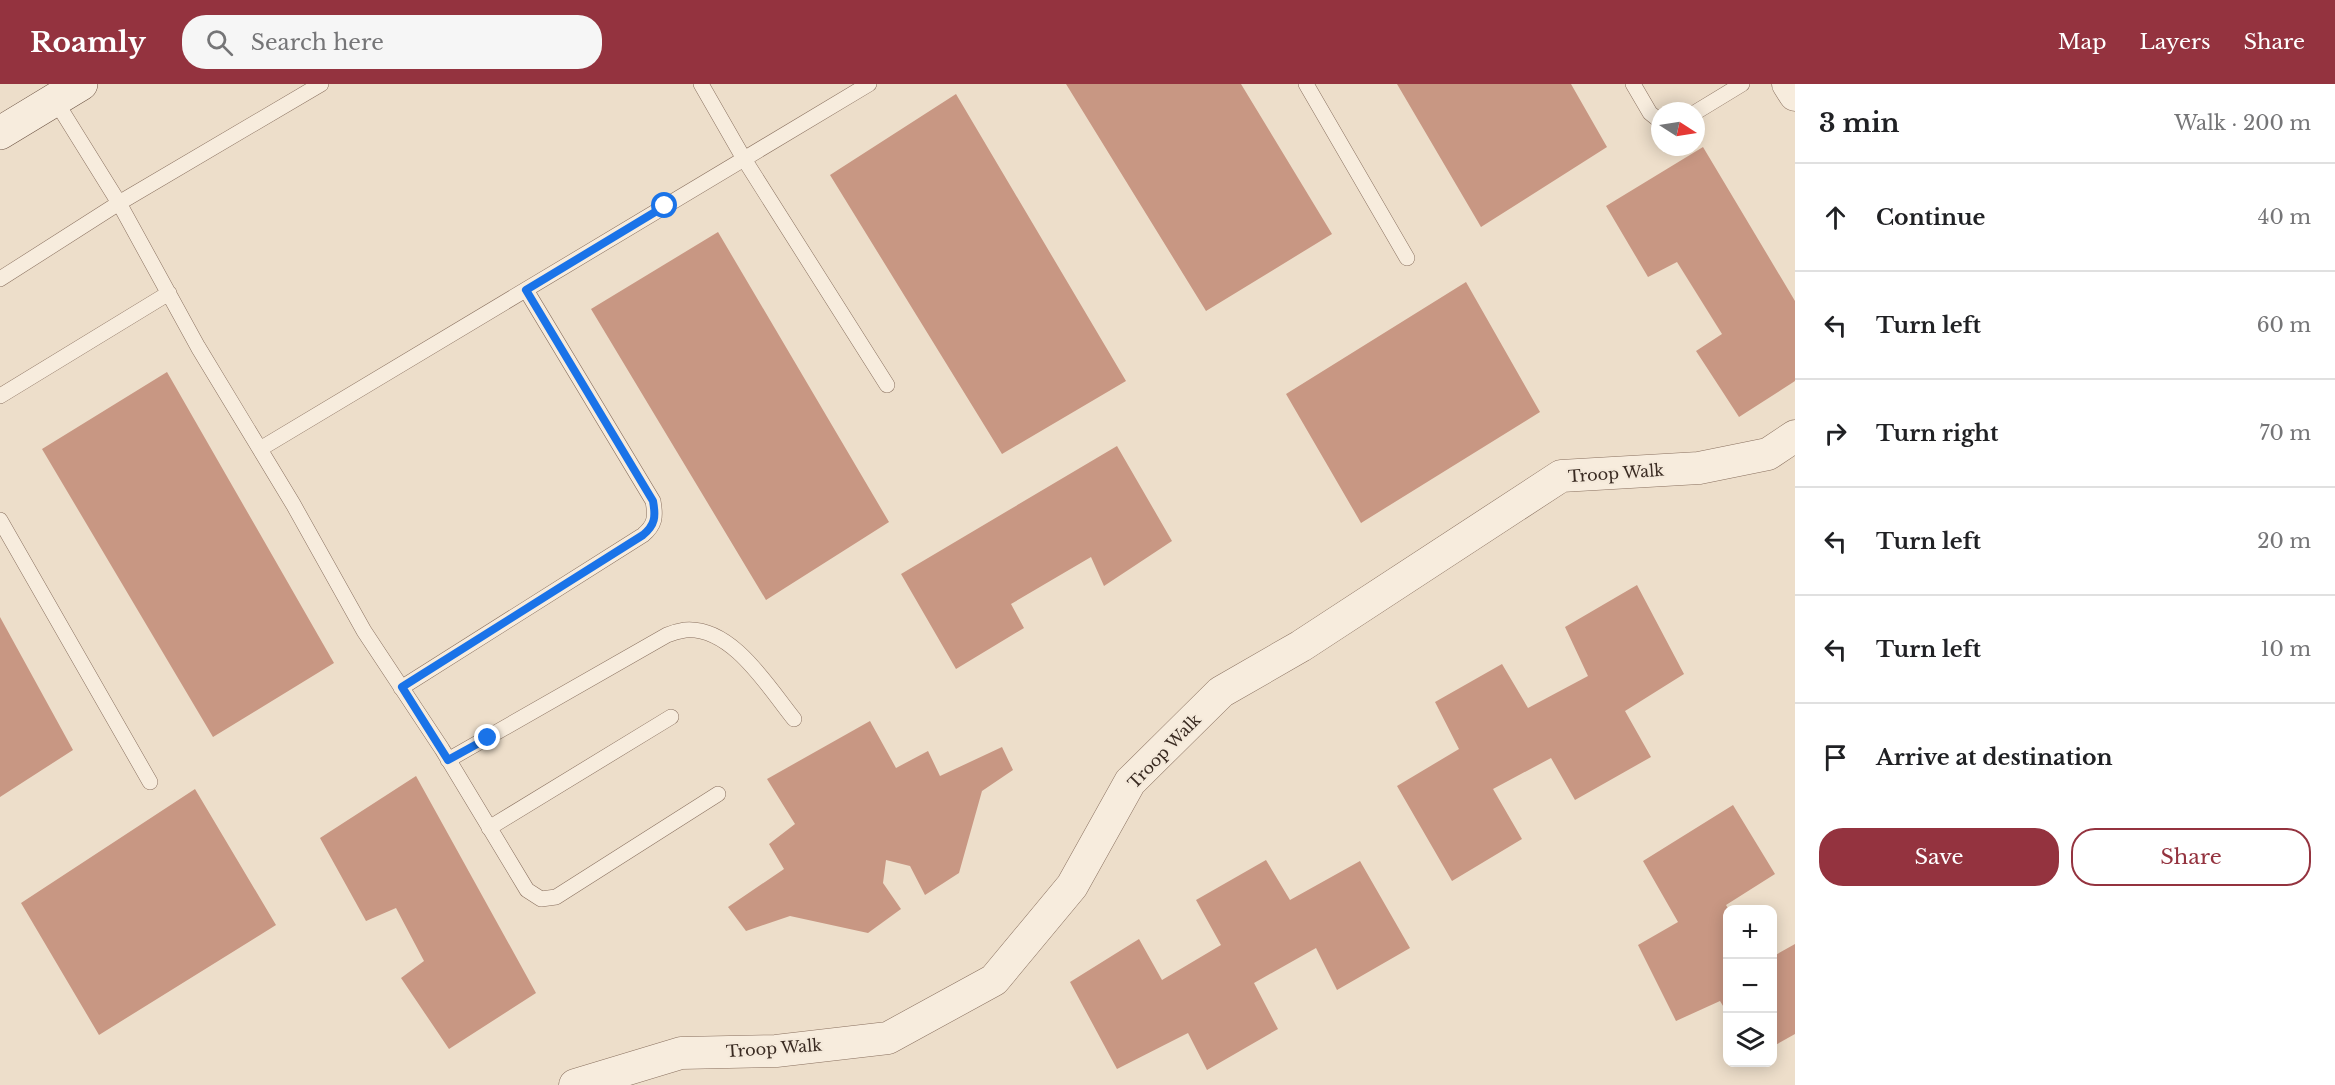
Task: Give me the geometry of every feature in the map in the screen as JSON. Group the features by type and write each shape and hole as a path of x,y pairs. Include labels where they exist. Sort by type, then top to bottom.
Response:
{"street":[{"path":"1788,84 1795,95"},
{"path":"0,133 68,92"},
{"name":"Troop Walk","path":"575,1085 681,1053 776,1051 888,1038 994,980 1072,886 1130,782 1221,692 1301,646 1561,476 1699,468 1767,454 1795,436"}],"lane":[{"path":"0,279 120,203 321,84"},
{"path":"701,84 744,159 887,385"},
{"path":"260,449 869,84"},
{"path":"1306,84 1407,258"},
{"path":"1633,84 1651,114"},
{"path":"1705,107 1742,84"},
{"path":"68,92 120,203 198,347 260,449 364,631 448,760 527,890 541,899 556,897 718,794"},
{"path":"402,687 633,541 653,526 656,513 653,501 526,290"},
{"path":"0,396 169,293"},
{"path":"0,520 150,783"},
{"path":"448,760 667,635 684,630 703,631 720,639 740,653 794,719"},
{"path":"489,828 671,717"}],"building":[{"path":"1066,84 1241,84 1332,234 1206,311"},
{"path":"1397,84 1571,84 1607,147 1481,227"},
{"path":"956,94 1126,381 1002,454 830,175"},
{"path":"1705,150 1795,301 1795,381 1739,417 1696,351 1722,334 1677,262 1648,277 1606,206 1688,156 1705,156"},
{"path":"718,232 889,522 766,600 591,309"},
{"path":"1466,282 1540,412 1361,523 1286,394"},
{"path":"167,372 334,663 213,737 42,449"},
{"path":"1117,446 1172,541 1104,586 1091,557 1011,604 1024,628 956,669 901,574"},
{"path":"1637,585 1684,674 1625,711 1651,757 1575,800 1551,758 1493,789 1522,839 1452,881 1397,786 1459,749 1435,702 1502,664 1528,708 1588,676 1565,627"},
{"path":"0,617 73,750 0,797"},
{"path":"870,721 896,768 928,751 940,776 1002,747 1013,770 982,791 959,873 925,895 910,866 886,860 883,883 901,909 868,933 790,916 746,931 728,907 784,869 769,844 795,824 767,779"},
{"path":"416,776 536,993 449,1049 401,978 424,961 396,908 366,921 320,838"},
{"path":"195,789 276,925 99,1035 21,903"},
{"path":"1733,805 1775,874 1723,905 1723,1006 1720,1001 1676,1021 1638,945 1678,922 1643,861"},
{"path":"1266,860 1290,900 1360,861 1410,948 1337,990 1316,948 1254,983 1278,1029 1207,1070 1188,1033 1117,1069 1070,982 1139,939 1162,980 1221,945 1196,900"},
{"path":"1795,944 1795,1034 1777,1044 1777,959 1777,954"}],"route":[{"path":"488,738 448,760 402,687 643,535 653,526 656,513 653,501 526,290 665,206"}]}
